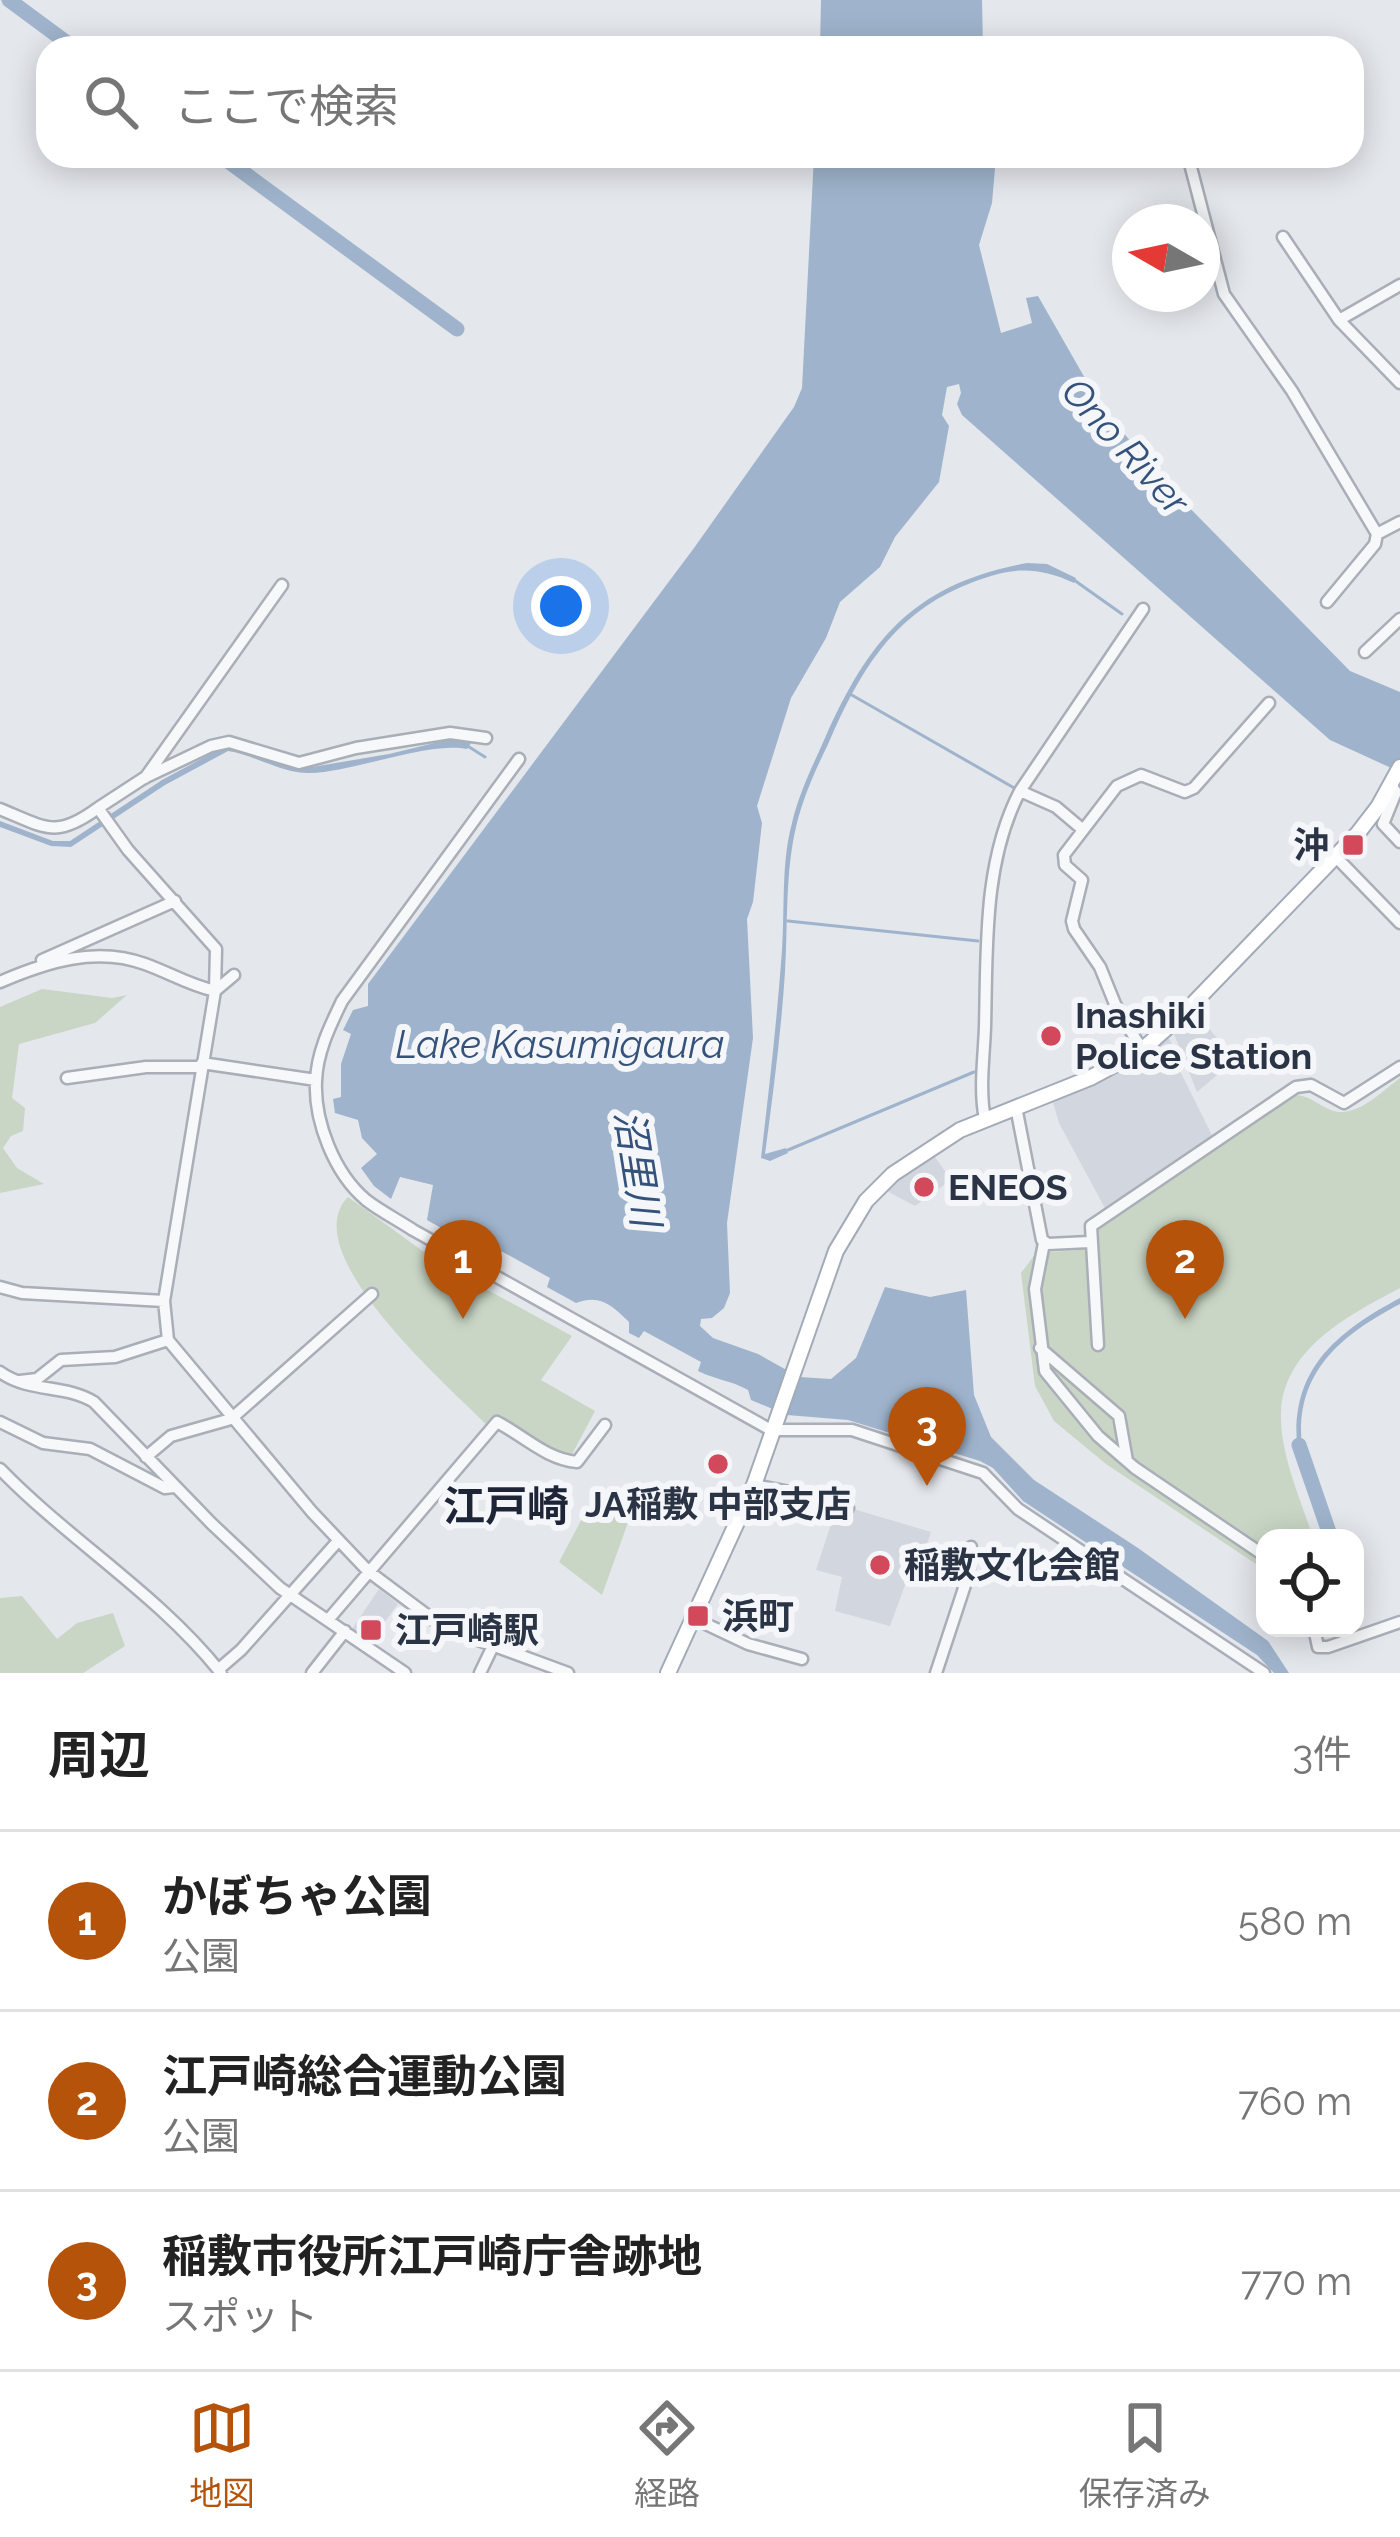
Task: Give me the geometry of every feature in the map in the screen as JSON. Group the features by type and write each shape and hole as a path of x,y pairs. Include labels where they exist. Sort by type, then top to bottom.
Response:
{"main road":[{"path":"668,1673 754,1485 824,1281 856,1213 909,1162 985,1119 1090,1078 1142,1050 1188,1009 1335,856 1369,819 1395,776"}],"street":[{"path":"1191,168 1224,294 1292,391 1377,534 1375,544 1327,602"},
{"path":"1283,237 1339,320 1400,383"},
{"path":"1339,320 1400,285"},
{"path":"1377,534 1400,522"},
{"path":"144,778 282,585"},
{"path":"985,1119 986,958 1001,833 1020,791 1143,609"},
{"path":"1365,652 1400,619"},
{"path":"1142,1050 1072,921 1082,880 1066,866 1064,855 1117,786 1141,775 1185,792 1194,788 1269,704"},
{"path":"0,809 60,830 72,827 144,778 229,742 299,763 356,748 450,733 486,738"},
{"path":"519,759 342,1001 324,1038 316,1080 322,1126 342,1172 365,1199 413,1230 772,1427 852,1430 983,1473 1018,1509 1264,1673"},
{"path":"1395,776 1396,792 1383,824 1400,842"},
{"path":"1020,791 1056,807 1082,829"},
{"path":"98,808 128,850 216,949 215,991 164,1301 168,1340 231,1419 368,1571 429,1619 492,1648 568,1673"},
{"path":"1335,856 1400,923"},
{"path":"35,967 44,958 175,902"},
{"path":"0,982 35,967 94,955 143,963 186,985 215,991"},
{"path":"215,991 233,975"},
{"path":"67,1078 202,1065 316,1080"},
{"path":"1098,1346 1088,1232 1093,1225 1296,1087 1311,1085 1344,1103 1400,1067"},
{"path":"1016,1107 1044,1243 1035,1289 1046,1371 1098,1436 1127,1461 1256,1550"},
{"path":"1044,1243 1089,1242"},
{"path":"0,1287 22,1293 164,1301"},
{"path":"146,1457 171,1436 231,1419 372,1294"},
{"path":"19,1384 22,1379 37,1379 61,1360 115,1357 168,1340"},
{"path":"1040,1348 1119,1417 1127,1461"},
{"path":"0,1372 19,1384 84,1396 289,1595 405,1673"},
{"path":"0,1422 43,1443 90,1449 165,1488 174,1487"},
{"path":"328,1620 497,1422 562,1460 577,1462 605,1425"},
{"path":"0,1469 76,1540 177,1623 220,1671 338,1541"},
{"path":"754,1485 848,1508"},
{"path":"936,1673 968,1576 971,1547"},
{"path":"691,1617 748,1644 802,1659"},
{"path":"1364,1634 1400,1622"},
{"path":"312,1673 344,1631"},
{"path":"1316,1637 1318,1647 1357,1637"},
{"path":"481,1673 492,1648"}],"shaded area":[{"path":"1193,1009 1235,1060 1197,1092 1172,1029"},
{"path":"1169,1038 1179,1058 1176,1063 1213,1137 1106,1210 1059,1123 1052,1099 1120,1070"},
{"path":"933,1154 951,1180 915,1206 885,1190"},
{"path":"850,1508 931,1532 923,1556 916,1555 890,1626 835,1611 842,1577 816,1570 835,1512 848,1515"},
{"path":"379,1589 398,1604 370,1642 352,1629"}],"green space":[{"path":"42,989 112,998 127,995 95,1023 19,1044 12,1098 25,1108 23,1131 11,1136 3,1148 17,1168 44,1184 0,1193 0,1007"},
{"path":"1400,1078 1400,1288 1342,1321 1294,1368 1285,1388 1281,1427 1310,1529 1256,1529 1256,1564 1106,1464 1054,1421 1035,1386 1021,1273 1036,1253 1093,1249 1092,1233 1296,1095 1340,1112 1368,1103"},
{"path":"348,1197 442,1265 572,1336 541,1380 595,1411 569,1460 521,1438 501,1415 490,1428 385,1319 359,1285 342,1251 337,1221"},
{"path":"593,1498 631,1514 602,1595 559,1562"},
{"path":"22,1596 57,1639 77,1623 113,1613 125,1646 83,1673 0,1673 0,1598"}],"water":[{"path":"821,0 982,0 983,36 820,36"},
{"name":"Lake Kasumigaura","path":"813,168 995,168 992,203 979,245 1001,333 1032,323 1026,298 1038,296 1102,408 1176,494 1350,671 1400,692 1400,772 1330,740 962,415 957,404 959,384 947,387 942,415 949,426 939,482 895,537 880,567 840,602 826,638 791,698 757,806 762,823 747,919 753,1038 727,1223 730,1293 724,1308 712,1318 701,1319 700,1326 713,1338 758,1354 799,1377 831,1379 856,1358 885,1287 930,1297 966,1290 974,1395 991,1437 1034,1480 1268,1641 1289,1673 1274,1673 1257,1655 1023,1501 993,1468 980,1461 848,1420 787,1415 751,1400 748,1390 698,1371 701,1362 644,1331 639,1338 629,1333 629,1322 605,1303 576,1303 547,1287 550,1278 492,1246 487,1254 427,1220 433,1185 400,1177 391,1199 361,1168 377,1154 362,1138 358,1120 335,1113 333,1099 341,1097 341,1064 351,1034 343,1030 353,1010 368,1006 368,984 794,407 802,388"},
{"path":"1027,563 1047,564 1076,578 1074,583 1031,571 1004,573 936,600 915,614 880,651 840,717 815,773 792,845 777,1064 765,1154 786,1148 788,1153 770,1161 761,1158 780,976 786,854 795,812 816,758 860,671 901,620 955,585"},
{"path":"451,739 471,743 467,749 432,749 310,773 228,751 165,785 71,847 51,846 0,827 0,821 53,841 70,841 162,780 227,745 312,767"},
{"path":"1400,1298 1400,1304 1355,1332 1321,1365 1303,1407 1304,1461 1299,1461 1299,1405 1318,1362 1353,1327"}],"waterway":[{"path":"9,0 58,36"},
{"path":"237,168 457,329"},
{"path":"1074,580 1122,614"},
{"path":"850,694 1016,789"},
{"path":"466,745 485,757"},
{"path":"788,921 978,941"},
{"path":"788,1150 974,1072"},
{"path":"1299,1445 1328,1529"}],"place":[{"name":"沖","path":"1353,845"},
{"name":"Inashiki Police Station","path":"1051,1036"},
{"name":"ENEOS","path":"924,1187"},
{"name":"かぼちゃ公園","path":"463,1319"},
{"name":"江戸崎総合運動公園","path":"1185,1319"},
{"name":"JA稲敷 中部支店","path":"718,1464"},
{"name":"稲敷市役所江戸崎庁舎跡地","path":"927,1486"},
{"name":"稲敷文化会館","path":"880,1565"},
{"name":"浜町","path":"698,1616"},
{"name":"江戸崎駅","path":"371,1630"}],"district":[{"name":"江戸崎","path":"506,1506"}],"water label":[{"name":"Ono River","path":"1126,446"},
{"name":"沼里川","path":"638,1168"}]}
